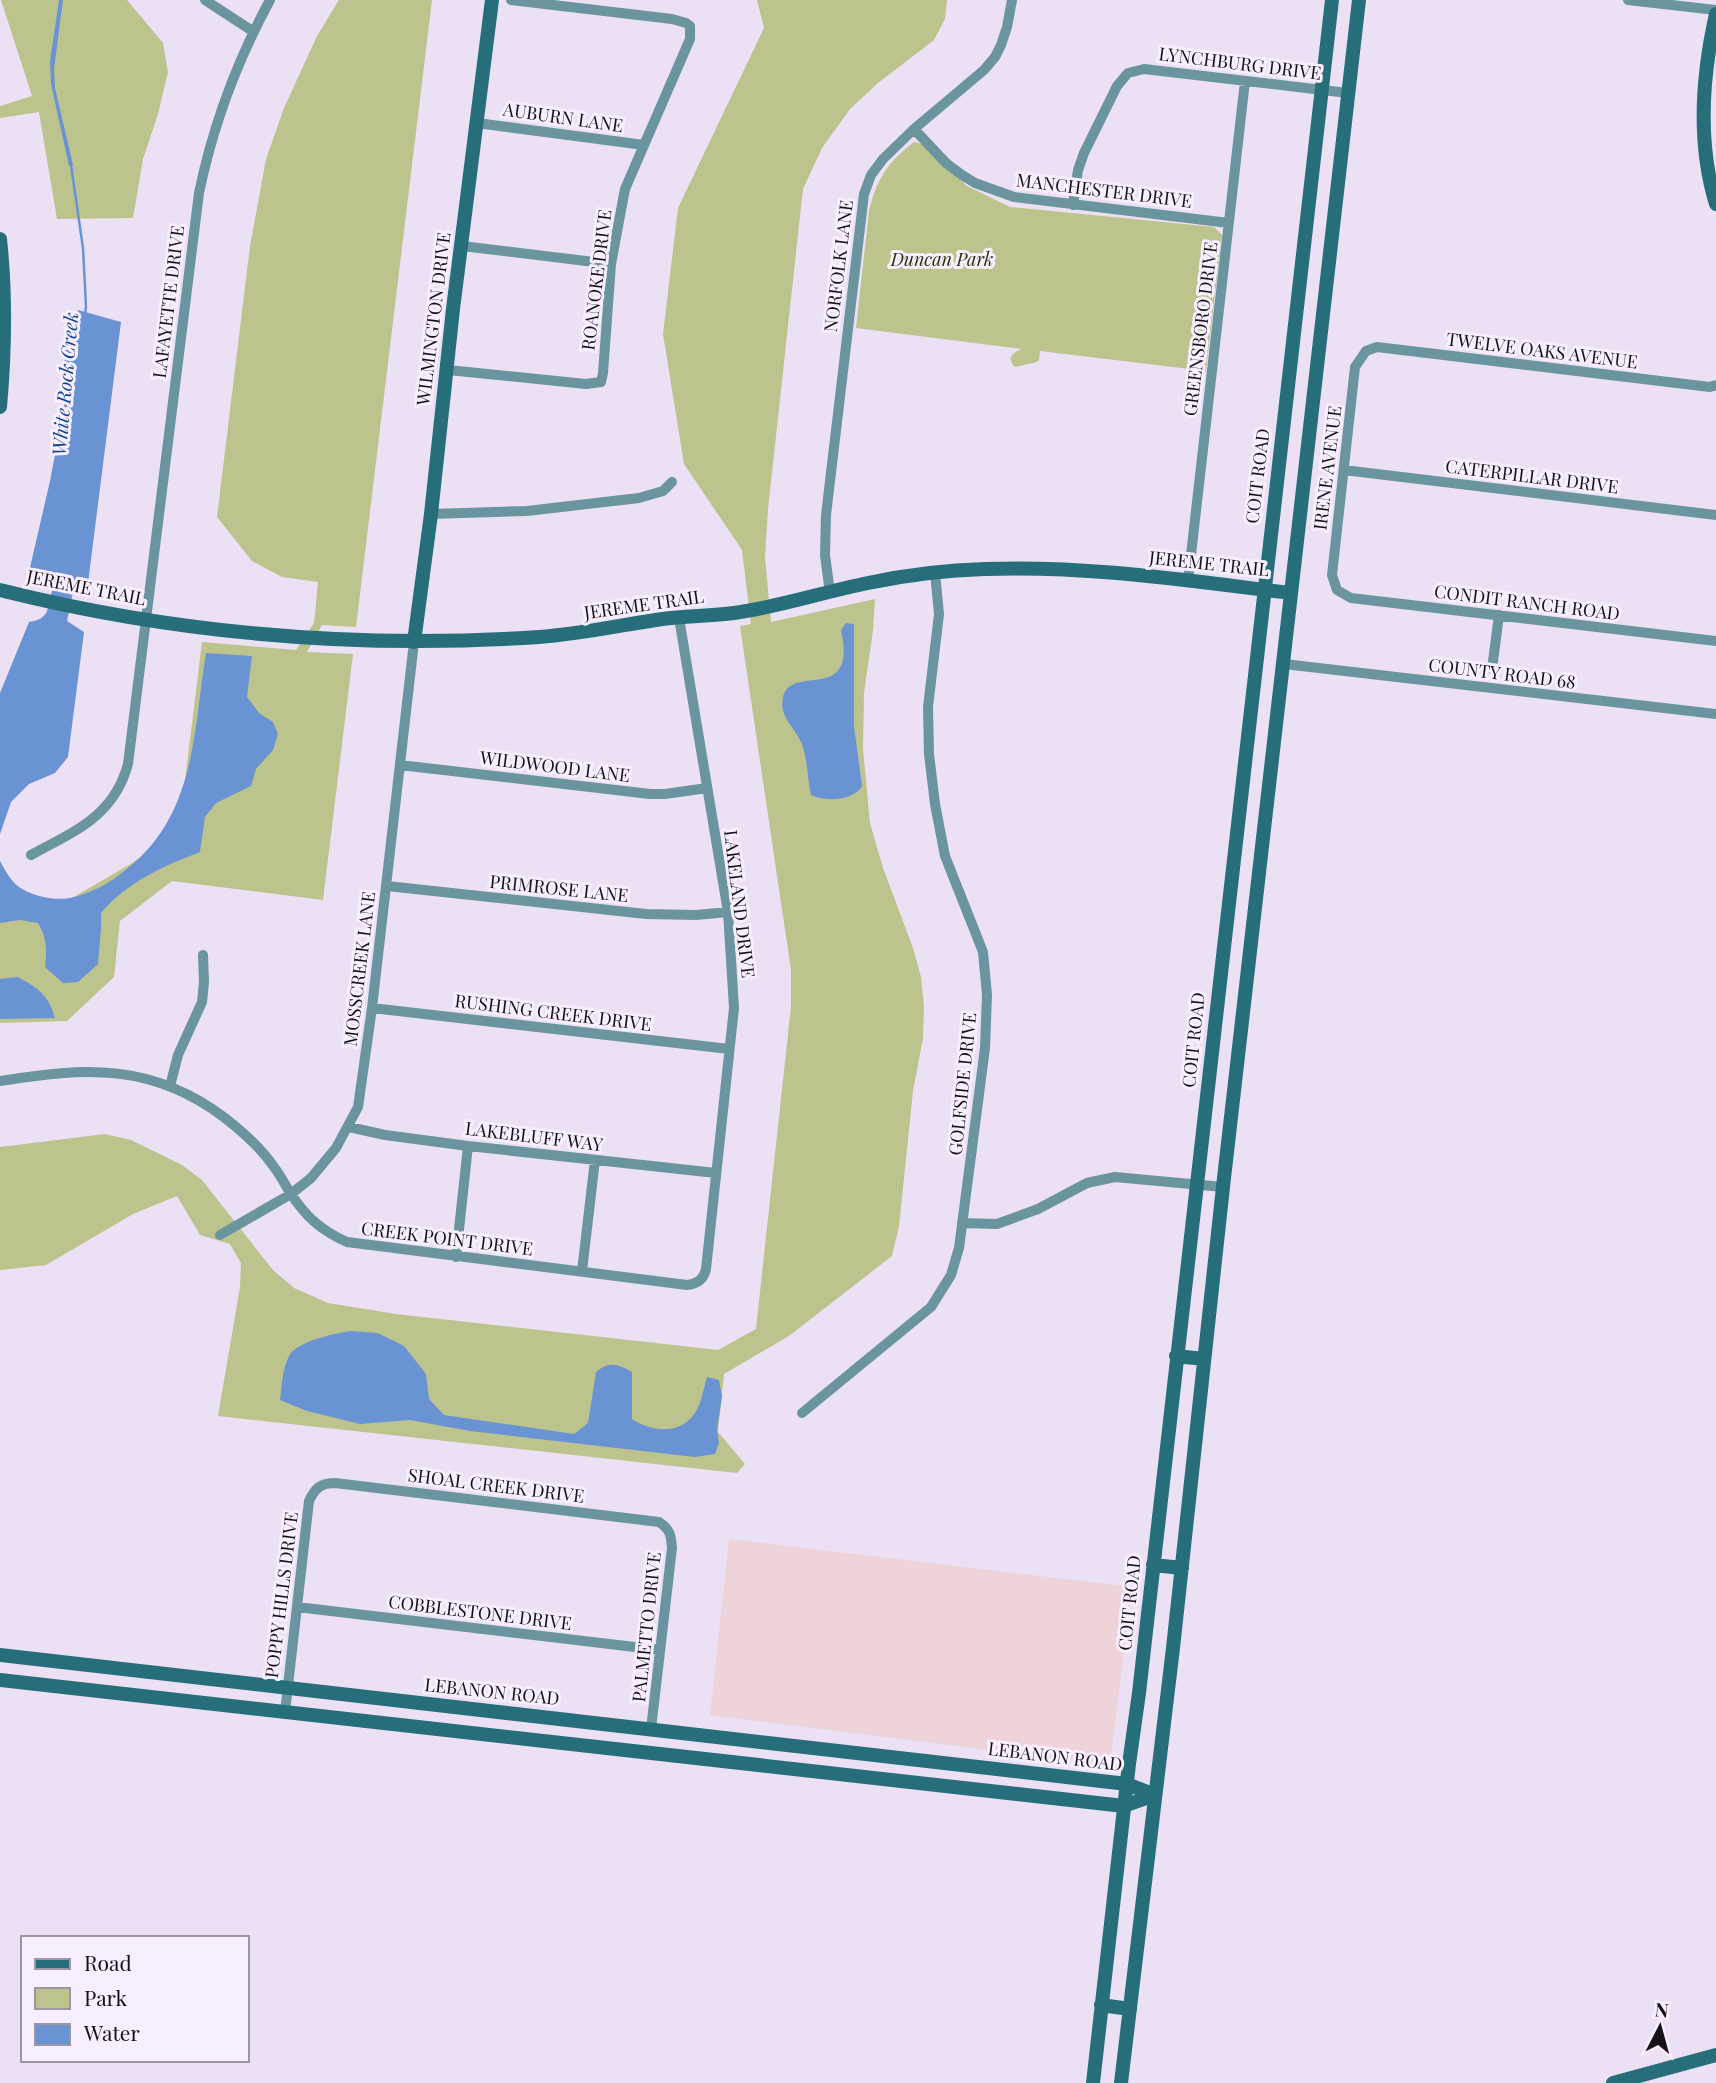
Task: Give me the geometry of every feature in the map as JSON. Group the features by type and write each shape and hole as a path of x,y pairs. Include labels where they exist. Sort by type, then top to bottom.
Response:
{"main road":[{"name":"WILMINGTON DRIVE","path":"414,642 492,0"},
{"name":"COIT ROAD","path":"1093,2083 1332,0"},
{"path":"1121,2083 1182,1568 1359,0"},
{"path":"1715,199 1707,164 1703,101 1716,12"},
{"path":"0,239 4,320 0,407"},
{"path":"1302,265 1328,269"},
{"name":"JEREME TRAIL","path":"0,590 76,608 198,627 312,638 414,642 582,633 755,610 876,581 983,569 1102,572 1291,593"},
{"path":"1241,796 1267,799"},
{"path":"1176,1356 1204,1359"},
{"path":"1153,1565 1182,1568"},
{"name":"LEBANON ROAD","path":"0,1655 1127,1784 1156,1795"},
{"path":"45,1685 48,1661"},
{"path":"0,1680 1124,1806 1156,1795"},
{"path":"650,1753 651,1729"},
{"path":"935,1786 938,1763"},
{"path":"1101,2005 1130,2009"},
{"path":"1612,2083 1716,2055"}],"street":[{"path":"205,0 254,32"},
{"name":"LAFAYETTE DRIVE","path":"31,855 99,814 120,787 128,764 199,193 219,114 237,68 270,0"},
{"name":"ROANOKE DRIVE","path":"448,370 586,384 601,382 611,264 625,189 690,39 690,26 672,19 511,0"},
{"name":"NORFOLK LANE","path":"830,593 825,555 826,515 863,194 876,167 914,129 984,70 995,57 1002,45 1012,0"},
{"path":"1628,0 1716,12"},
{"name":"LYNCHBURG DRIVE","path":"1073,205 1078,170 1084,153 1116,86 1128,74 1144,69 1348,93"},
{"name":"GREENSBORO DRIVE","path":"1188,581 1245,81"},
{"name":"AUBURN LANE","path":"477,123 644,145"},
{"name":"MANCHESTER DRIVE","path":"914,129 946,163 975,183 1014,197 1229,223"},
{"path":"462,246 611,264"},
{"name":"TWELVE OAKS AVENUE","path":"1364,351 1377,348 1710,387 1716,385"},
{"name":"IRENE AVENUE","path":"1336,589 1332,575 1355,367 1364,351"},
{"name":"CATERPILLAR DRIVE","path":"1344,470 1716,515"},
{"path":"431,514 527,511 639,498 663,491 672,482"},
{"name":"GOLFSIDE DRIVE","path":"802,1413 931,1307 951,1275 959,1248 985,1048 988,995 983,952 945,856 934,804 928,707 939,614 935,573"},
{"name":"CONDIT RANCH ROAD","path":"1336,589 1351,598 1716,642"},
{"path":"1492,669 1499,615"},
{"name":"LAKELAND DRIVE","path":"680,618 728,912 734,989 706,1269 701,1279"},
{"name":"MOSSCREEK LANE","path":"220,1235 291,1194 311,1178 329,1159 358,1107 387,886 414,642"},
{"name":"COUNTY ROAD 68","path":"1284,664 1716,714"},
{"name":"WILDWOOD LANE","path":"400,765 650,794 707,788"},
{"name":"PRIMROSE LANE","path":"387,886 646,914 696,915 728,912"},
{"path":"170,1086 178,1055 202,1002 203,955"},
{"name":"RUSHING CREEK DRIVE","path":"372,1008 729,1049"},
{"name":"CREEK POINT DRIVE","path":"0,1081 44,1074 95,1072 133,1075 170,1086 197,1100 238,1128 275,1167 291,1194 313,1222 328,1234 347,1242 687,1285 701,1279"},
{"name":"LAKEBLUFF WAY","path":"349,1127 468,1146 716,1173"},
{"path":"457,1257 468,1146"},
{"path":"582,1271 595,1160"},
{"path":"962,1223 997,1224 1038,1209 1087,1183 1115,1177 1223,1187"},
{"name":"SHOAL CREEK DRIVE","path":"320,1485 335,1483 659,1522 668,1528"},
{"name":"POPPY HILLS DRIVE","path":"285,1712 309,1501 320,1485"},
{"name":"PALMETTO DRIVE","path":"651,1729 672,1548 668,1528"},
{"name":"COBBLESTONE DRIVE","path":"297,1607 660,1650"}],"shaded area":[{"path":"729,1539 1132,1587 1110,1765 710,1715"}],"green space":[{"path":"1,0 127,0 163,43 168,72 143,159 133,218 57,219 39,112 0,118 0,106 32,96"},
{"path":"339,0 432,0 356,627 322,625 307,652 353,654 323,900 172,881 120,921 114,977 67,1021 0,1023 0,900 58,906 129,865 170,837 183,797 202,642 296,650 314,623 318,582 282,577 252,561 217,517 250,246 266,159 284,108 317,36"},
{"path":"757,0 947,0 945,19 934,40 878,83 850,109 822,148 803,189 765,557 771,622 875,599 864,693 863,749 870,823 883,868 913,948 921,977 924,1007 923,1038 913,1091 899,1226 892,1256 789,1336 724,1374 718,1432 745,1464 737,1473 218,1416 240,1287 241,1263 230,1244 200,1235 177,1196 133,1214 46,1265 0,1270 0,1147 105,1134 131,1140 182,1165 202,1180 273,1270 294,1288 328,1303 396,1314 718,1350 756,1329 791,1006 791,970 740,626 751,624 742,550 684,464 663,334 678,208 764,28"},
{"name":"Duncan Park","path":"914,142 923,144 967,186 1010,207 1214,227 1222,235 1206,371 1040,351 1037,362 1015,367 1011,358 1021,349 856,328 872,200 884,172"}],"water":[{"path":"59,0 63,0 54,69 55,88 73,165 69,166 51,84 50,61"},
{"path":"78,310 121,322 87,591 73,592 67,621 84,632 68,757 55,773 29,784 11,802 0,834 0,693 29,622 44,616 52,591 29,572 64,408 65,340"},
{"path":"846,623 854,624 854,726 862,786 853,795 824,799 811,795 803,748 785,716 782,705 788,688 797,683 832,675 840,668 844,653 841,630"},
{"path":"206,653 252,656 247,697 259,713 273,722 278,734 273,750 256,769 251,786 216,803 205,817 200,852 146,876 111,902 101,913 98,964 78,982 63,983 45,967 46,944 38,923 20,920 0,923 0,861 8,875 24,890 44,897 64,899 107,883 127,869 150,847 167,823 188,770"},
{"path":"18,977 42,993 55,1018 0,1019 0,979"},
{"path":"350,1331 378,1333 404,1346 426,1374 429,1399 444,1415 574,1434 588,1423 596,1372 605,1366 618,1366 632,1372 632,1419 661,1429 676,1427 690,1419 699,1405 707,1377 719,1380 722,1397 717,1429 719,1443 715,1454 695,1457 470,1431 410,1420 360,1424 307,1411 280,1400 285,1367 293,1351 316,1339"}],"waterway":[{"name":"White Rock Creek","path":"71,165 83,248 85,315"}]}
